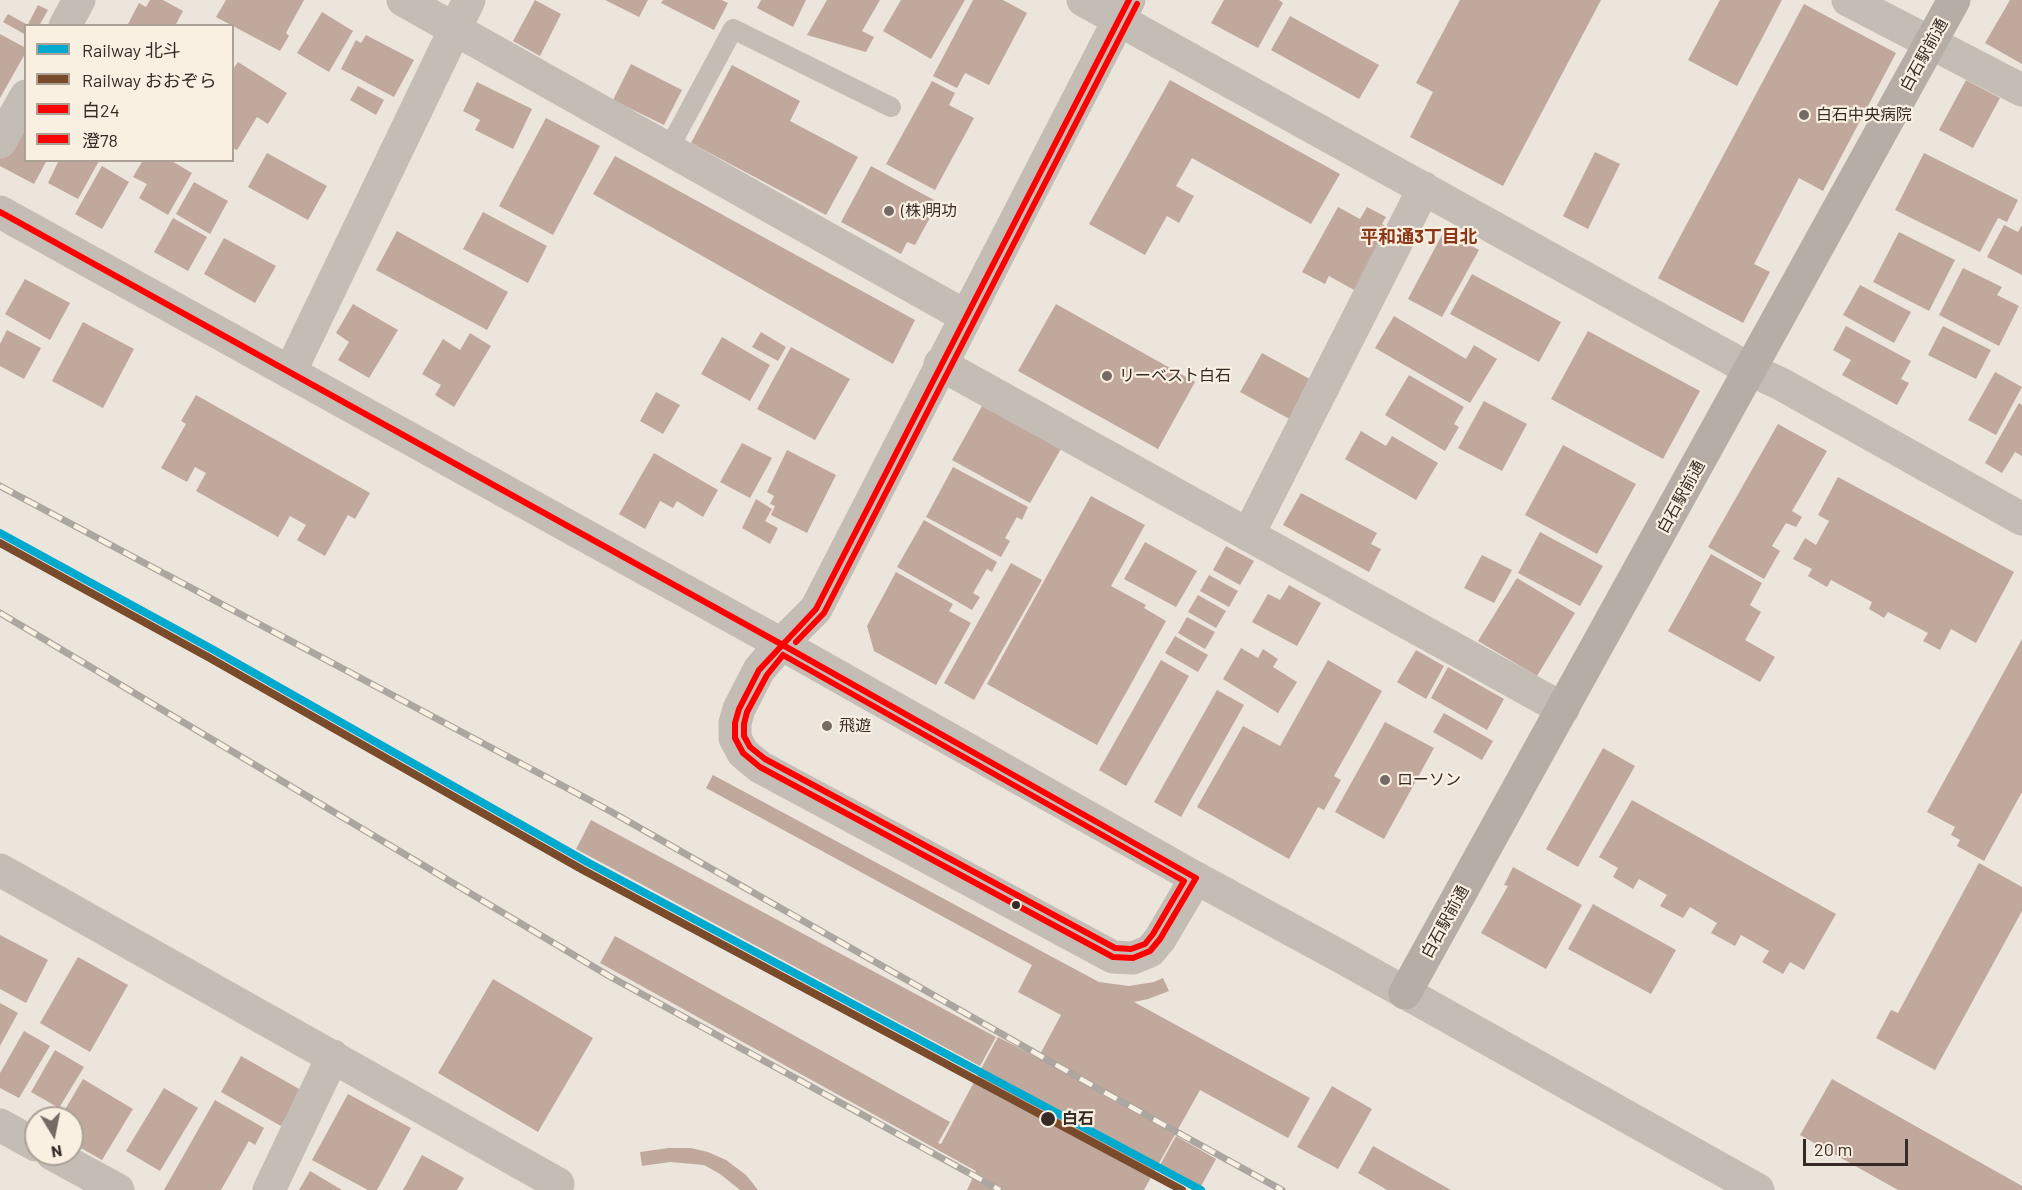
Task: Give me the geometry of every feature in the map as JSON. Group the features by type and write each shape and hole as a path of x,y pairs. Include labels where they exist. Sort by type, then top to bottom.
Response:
{"main road":[{"name":"白石駅前通","path":"1405,993 1954,0"}],"street":[{"path":"66,24 79,0"},
{"path":"403,0 965,316"},
{"path":"290,372 469,0"},
{"path":"1083,0 1124,10 1424,188 2022,519"},
{"path":"1848,0 2022,90"},
{"path":"1124,10 816,609 759,670 739,709 735,723 735,738 743,753 760,766 1113,957 1133,958 1149,951 1160,939 1196,878"},
{"path":"0,142 24,100"},
{"path":"1248,535 1424,188"},
{"path":"0,212 781,644 1196,878 1758,1190"},
{"path":"940,364 1563,709"},
{"path":"0,870 558,1184 555,1190"},
{"path":"269,1190 333,1056"},
{"path":"0,1125 24,1138"},
{"path":"74,1166 118,1190"}],"lane":[{"path":"668,150 733,29 891,107"}],"building":[{"path":"150,0 163,0 183,11 176,24 128,24 139,3 146,7"},
{"path":"226,0 304,0 286,33 289,36 280,51 234,27 234,24 216,17"},
{"path":"535,0 561,14 540,56 513,41"},
{"path":"605,0 648,0 639,17"},
{"path":"663,0 722,0 728,3 714,30 661,3"},
{"path":"761,0 806,0 793,27 757,8"},
{"path":"827,0 880,0 862,31 874,37 866,52 807,35"},
{"path":"901,0 965,0 931,59 883,31"},
{"path":"973,0 1003,0 1027,13 989,85 965,73 957,88 933,76"},
{"path":"1224,0 1279,0 1283,3 1258,48 1211,23"},
{"path":"1460,0 1601,0 1503,186 1410,137 1433,92 1416,83"},
{"path":"1720,0 1782,0 1737,86 1688,60"},
{"path":"2010,0 2022,0 2022,64 1985,43"},
{"name":"白石中央病院","path":"1804,4 1896,53 1823,191 1799,178 1754,264 1770,272 1743,323 1658,278"},
{"path":"38,5 48,10 40,24 28,24"},
{"path":"322,12 353,31 329,72 297,53"},
{"path":"8,14 26,24 24,24 24,34 3,22"},
{"path":"1290,16 1379,65 1359,99 1271,50"},
{"path":"0,34 24,47 24,56 0,98"},
{"path":"366,35 414,60 394,97 341,69 356,40 361,43"},
{"path":"238,62 287,93 268,124 257,117 237,150 234,149 234,68"},
{"path":"631,64 682,90 664,125 613,100"},
{"path":"732,65 800,101 790,121 858,157 826,215 691,143"},
{"path":"1170,80 1340,174 1311,224 1192,158 1176,186 1194,196 1179,223 1167,216 1145,255 1089,224"},
{"path":"1966,80 2000,98 1973,148 1939,130"},
{"path":"932,81 955,93 949,105 974,118 935,190 886,164"},
{"path":"477,82 532,109 513,149 475,130 480,120 463,111"},
{"path":"358,86 384,100 376,115 350,100"},
{"path":"546,118 600,146 553,235 499,206"},
{"path":"24,127 24,162 46,162 34,184 0,166 0,157"},
{"path":"1595,152 1620,164 1588,229 1563,216"},
{"path":"267,153 327,186 308,220 248,187"},
{"path":"1924,153 2018,200 2007,222 1998,218 1980,252 1895,210"},
{"path":"615,156 915,320 893,364 593,194"},
{"path":"58,162 98,162 78,199 48,183"},
{"path":"142,162 173,162 192,173 168,215 139,198 147,184 133,177"},
{"path":"102,166 129,182 102,229 75,214"},
{"name":"(株)明功","path":"871,166 934,200 928,210 933,212 915,245 907,242 901,254 841,222"},
{"path":"194,182 228,201 210,234 176,214"},
{"path":"1338,207 1360,219 1367,207 1386,217 1382,224 1398,233 1363,295 1329,276 1325,284 1302,272"},
{"path":"483,212 547,246 528,283 463,249"},
{"path":"173,218 207,237 188,271 154,252"},
{"path":"2004,225 2018,232 2022,225 2022,275 1987,257"},
{"path":"397,231 508,292 487,330 376,270"},
{"path":"1444,231 1479,250 1442,317 1408,299"},
{"path":"1899,232 1955,260 1929,311 1873,282"},
{"path":"224,238 276,266 255,303 204,274"},
{"path":"1963,268 2002,287 1997,295 2019,306 1999,346 1939,315"},
{"path":"1472,274 1561,322 1539,362 1450,314"},
{"path":"25,279 70,303 50,340 5,314"},
{"path":"1860,285 1911,312 1894,343 1843,315"},
{"path":"353,304 398,330 369,378 338,360 349,342 336,333"},
{"name":"リーベスト白石","path":"1056,304 1195,382 1158,449 1018,371"},
{"path":"1394,316 1466,359 1474,345 1497,359 1470,403 1375,348"},
{"path":"83,322 134,349 103,408 52,381"},
{"path":"1846,326 1911,361 1901,379 1909,383 1897,405 1842,375 1851,360 1833,350"},
{"path":"1943,326 1991,350 1976,379 1928,355"},
{"path":"7,330 41,348 24,379 0,366 0,344"},
{"path":"1588,331 1700,391 1663,459 1551,399"},
{"path":"761,332 786,347 778,361 752,347"},
{"path":"470,333 491,346 454,407 435,395 441,385 422,374 443,339 460,350"},
{"path":"722,337 770,365 750,401 701,374"},
{"path":"791,347 850,379 815,440 757,409"},
{"path":"1262,353 1317,383 1295,422 1240,392"},
{"path":"1995,372 2022,387 1996,435 1968,420"},
{"path":"1409,375 1464,407 1454,424 1459,427 1445,451 1385,415"},
{"path":"656,392 680,405 663,434 640,421"},
{"path":"196,395 370,493 355,519 348,515 325,556 297,540 306,525 290,516 278,537 196,491 206,473 195,467 187,482 161,468 186,424 181,421"},
{"path":"1484,401 1527,424 1502,471 1458,448"},
{"path":"2019,403 2022,405 2022,456 2015,452 2002,473 1985,463"},
{"path":"982,406 1061,449 1030,503 952,460"},
{"path":"1778,424 1827,451 1792,511 1802,517 1796,527 1786,523 1772,546 1780,551 1764,579 1708,547"},
{"path":"1361,431 1386,446 1392,436 1438,463 1416,500 1345,459"},
{"path":"742,443 772,458 750,498 720,482"},
{"path":"1563,445 1636,484 1597,554 1525,515"},
{"path":"787,450 836,475 807,533 771,515 775,506 770,504 774,496 767,492"},
{"path":"654,453 718,490 703,517 677,501 673,508 660,501 645,529 619,514"},
{"path":"953,467 1028,507 1022,520 1017,517 1005,538 1010,541 1001,557 926,517"},
{"path":"1838,477 2014,572 1976,643 1951,629 1940,650 1923,641 1928,633 1888,612 1884,618 1869,609 1872,602 1831,580 1827,587 1808,576 1812,569 1793,559 1805,538 1816,545 1829,521 1818,515"},
{"path":"1301,493 1377,533 1371,544 1381,549 1369,572 1283,525"},
{"path":"1091,496 1145,525 1111,586 1146,605 1144,608 1166,621 1097,745 987,684"},
{"path":"756,499 772,509 765,521 778,528 770,544 742,528"},
{"path":"924,520 997,562 992,572 987,569 973,593 980,597 972,610 897,567"},
{"path":"1540,532 1603,566 1580,606 1518,573"},
{"path":"1145,542 1197,571 1176,607 1124,579"},
{"path":"1226,546 1254,561 1240,585 1213,570"},
{"path":"1711,554 1762,583 1750,605 1761,612 1745,640 1775,657 1760,682 1668,631"},
{"path":"1482,555 1512,570 1494,603 1464,588"},
{"path":"1011,563 1042,580 974,700 944,683"},
{"path":"896,572 953,604 949,611 971,623 936,685 874,651 867,626"},
{"path":"1209,575 1238,591 1229,607 1200,591"},
{"path":"1517,578 1575,613 1537,676 1478,641"},
{"path":"1289,585 1321,603 1297,646 1252,622 1268,594 1280,600"},
{"path":"1198,595 1226,611 1216,628 1188,612"},
{"path":"1187,617 1215,632 1205,649 1178,633"},
{"path":"1175,636 1208,655 1198,672 1165,653"},
{"path":"2022,639 2022,792 1984,861 1957,846 1960,840 1951,835 1955,827 1927,812"},
{"path":"1241,648 1258,658 1263,649 1278,659 1273,667 1297,682 1278,713 1223,679"},
{"path":"1416,650 1444,666 1426,699 1397,682"},
{"path":"1161,660 1189,676 1126,786 1099,770"},
{"path":"1328,660 1382,691 1334,776 1341,780 1324,810 1318,807 1289,859 1197,807 1243,726 1280,746"},
{"path":"1448,667 1504,699 1487,730 1431,698"},
{"path":"1217,690 1244,705 1181,817 1154,802"},
{"path":"1444,713 1493,741 1482,760 1433,732"},
{"name":"ローソン","path":"1385,722 1434,748 1384,839 1335,812"},
{"path":"1603,748 1635,766 1578,867 1546,849"},
{"path":"713,775 1099,982 1129,986 1154,982 1163,978 1169,991 1134,1002 1310,1098 1288,1138 1200,1090 1144,1190 967,1190 976,1171 600,963 615,936 950,1122 938,1143 941,1144 998,1037 1038,1058 1061,1015 1018,992 1032,965 706,788"},
{"path":"1632,800 1836,914 1804,970 1790,962 1783,974 1762,962 1769,951 1741,935 1735,946 1711,933 1717,923 1690,907 1683,918 1660,906 1667,895 1639,879 1633,889 1613,877 1618,868 1599,857"},
{"path":"591,820 996,1037 980,1066 576,849"},
{"path":"1979,863 2022,887 2022,911 1935,1070 1876,1038 1891,1010 1898,1013"},
{"path":"1513,867 1582,905 1546,969 1481,933 1508,886 1504,885"},
{"path":"1593,904 1676,950 1651,994 1568,949"},
{"path":"0,935 48,960 26,1003 0,989"},
{"path":"78,957 128,985 90,1052 40,1023"},
{"path":"493,979 593,1038 538,1132 438,1073"},
{"path":"0,1003 18,1013 0,1046"},
{"path":"24,1031 50,1046 19,1098 0,1088 0,1073"},
{"path":"55,1050 84,1067 60,1106 56,1106 31,1092"},
{"path":"241,1056 301,1090 281,1126 221,1092"},
{"path":"83,1079 133,1109 102,1160 84,1150 84,1106 67,1106"},
{"path":"1832,1079 2022,1186 2022,1190 1898,1190 1800,1135"},
{"path":"1332,1086 1372,1109 1338,1169 1297,1147"},
{"path":"164,1088 198,1108 160,1171 126,1151"},
{"path":"348,1094 411,1128 377,1190 368,1190 312,1160"},
{"path":"215,1100 264,1128 255,1145 249,1141 221,1190 164,1190"},
{"path":"1176,1136 1216,1159 1200,1188 1160,1165"},
{"path":"1373,1146 1451,1190 1387,1190 1358,1173"},
{"path":"691,1148 726,1160 746,1175 758,1190 740,1190 704,1165 670,1162 642,1166 640,1152"},
{"path":"422,1155 464,1178 457,1190 403,1190"},
{"path":"310,1171 342,1190 299,1190"}],"railway":[{"path":"0,486 610,811 1095,1087 1282,1190"},
{"path":"0,613 609,976 1000,1190"}],"rail line":[{"name":"北斗","path":"0,533 212,649 587,862 1201,1190"},
{"name":"おおぞら","path":"0,543 208,657 583,870 1182,1190"}],"transit line":[{"name":"白24","path":"1129,0 816,609 759,670 739,709 735,723 735,738 743,753 760,767 1113,957 1133,958 1150,951 1160,939 1196,878"},
{"name":"澄78","path":"796,642 824,613 1137,4"},
{"name":"白24","path":"0,212 781,644 1196,878"},
{"name":"澄78","path":"783,655 1184,881 1153,934 1145,944 1131,949 1115,948 765,759 750,747 744,736 744,724 747,712 767,675 783,655"}],"place":[{"name":"白石中央病院","path":"1804,115"},
{"name":"(株)明功","path":"889,211"},
{"name":"リーベスト白石","path":"1107,376"},
{"name":"飛遊","path":"827,726"},
{"name":"ローソン","path":"1385,780"},
{"name":"白石","path":"1048,1119"}],"district":[{"name":"平和通3丁目北","path":"1419,237"}]}
